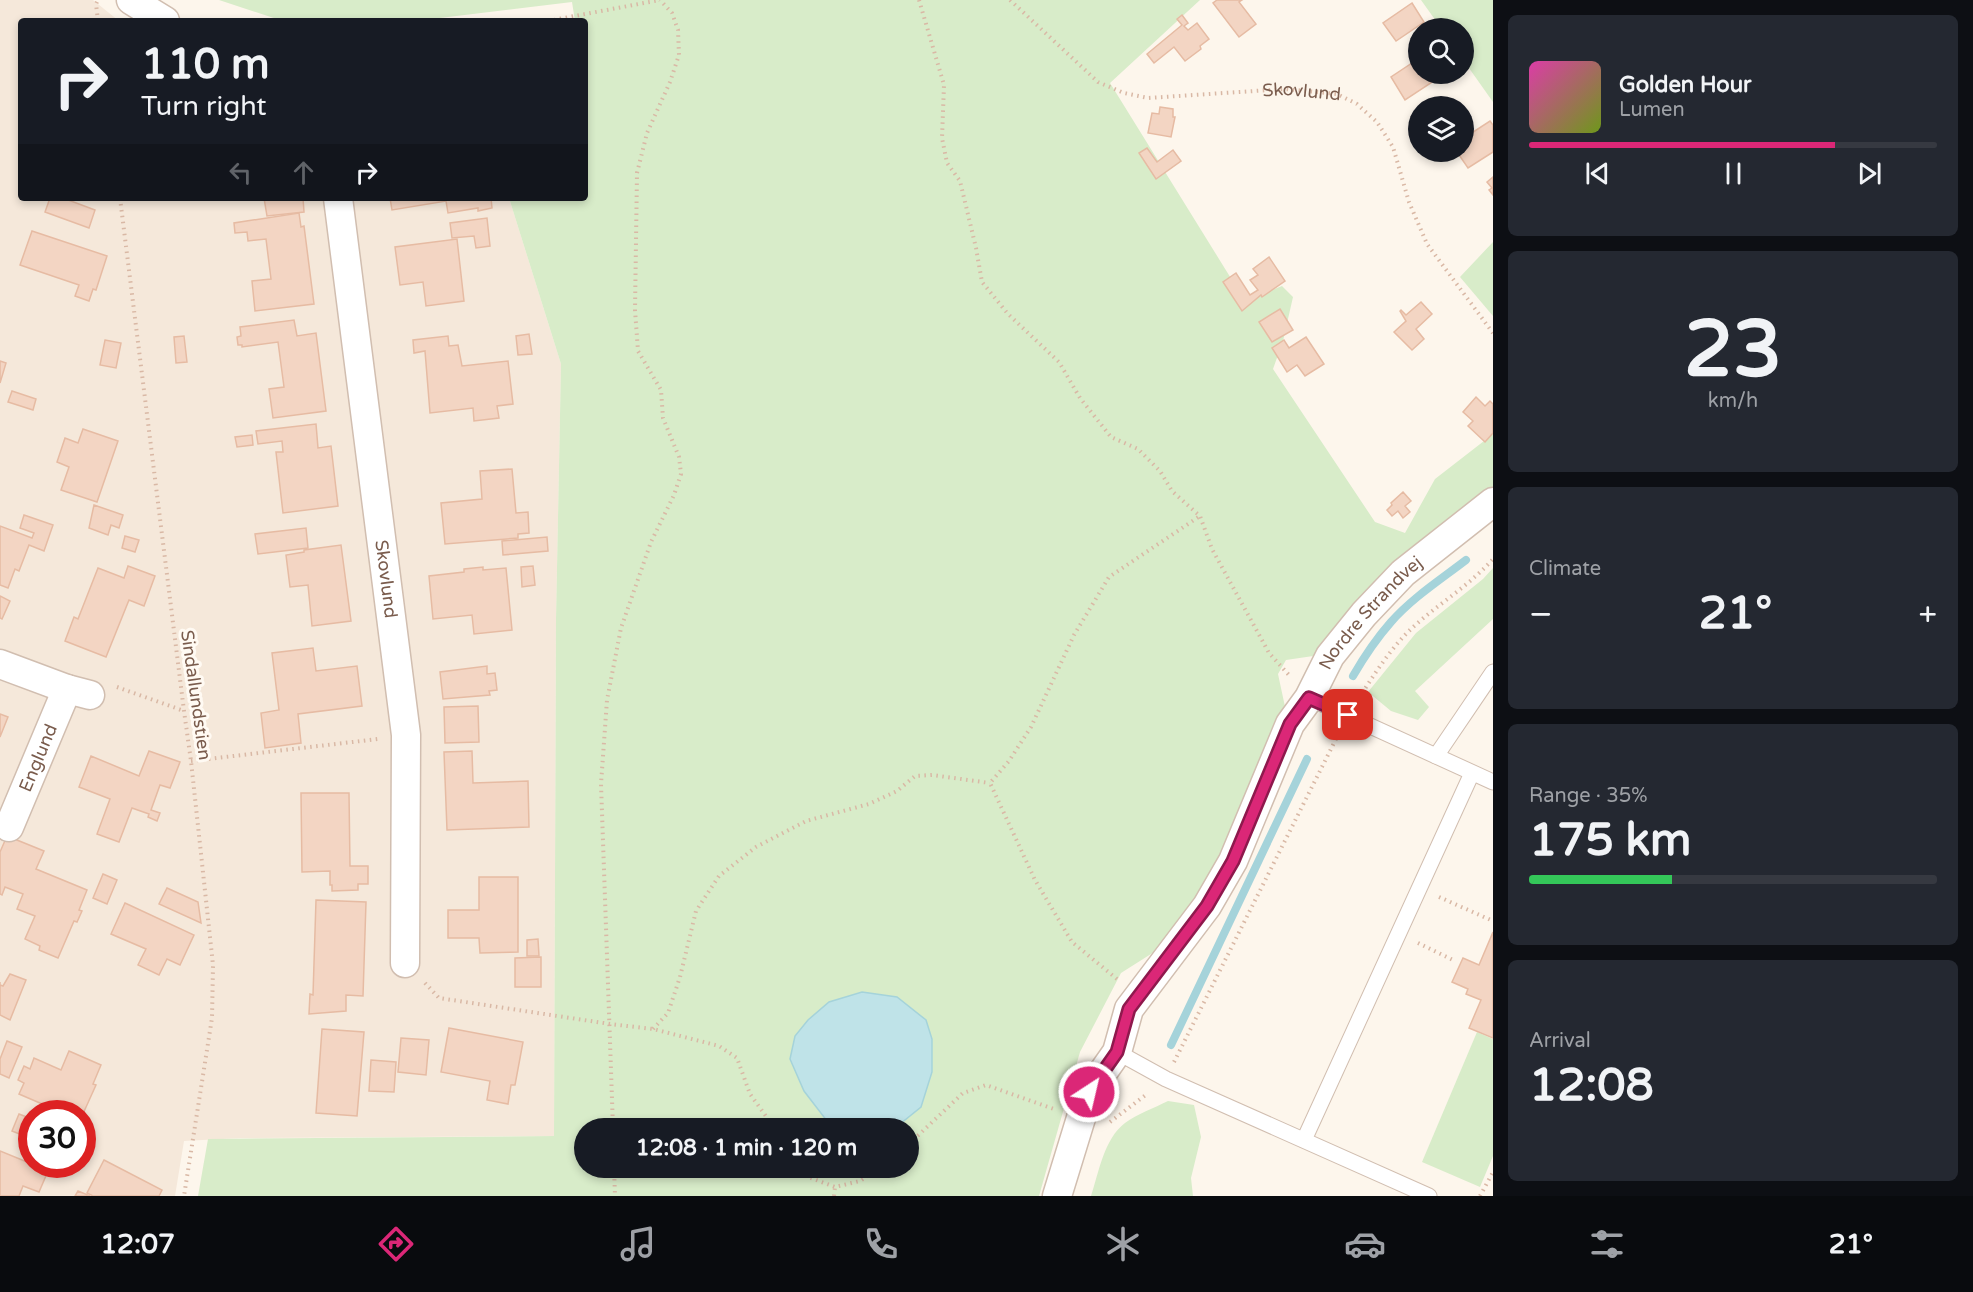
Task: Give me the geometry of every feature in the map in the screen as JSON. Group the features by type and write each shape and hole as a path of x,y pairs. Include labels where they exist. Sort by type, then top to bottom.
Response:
{"street":[{"path":"131,0 160,18"},
{"name":"Skovlund","path":"338,201 406,735 405,963"},
{"name":"Nordre Strandvej","path":"1057,1196 1094,1122 1089,1092 1117,1052 1129,1009 1207,906 1233,861 1290,724 1309,698 1330,656 1364,614 1403,573 1493,502"},
{"path":"0,664 78,692"},
{"name":"Englund","path":"9,827 78,692"}],"lane":[{"path":"1436,756 1493,672"},
{"path":"1309,698 1493,782"},
{"path":"1304,1140 1472,773"},
{"path":"1117,1052 1166,1079 1429,1196"}],"path":[{"path":"98,18 96,4 99,0"},
{"path":"564,18 660,0 672,13 678,30 679,55 670,82 647,133 637,173 635,310 638,351 661,390 663,418 679,457 681,474 674,495 651,542 621,628 607,700 601,784 613,1118"},
{"path":"919,0 944,85 942,138 947,163 960,181 982,282 1008,314 1059,362 1080,398 1111,437 1138,449 1160,471 1172,491 1200,516 1212,549 1269,653 1309,698"},
{"name":"Skovlund","path":"1010,0 1098,82 1124,93 1148,99 1285,89 1337,94 1357,104 1377,122 1393,147 1409,202 1427,244 1493,333"},
{"name":"Sindallundstien","path":"120,201 183,711 192,761 213,965 212,1018 184,1196"},
{"path":"990,783 1009,761 1031,727 1074,635 1109,577 1200,516"},
{"path":"919,1135 963,1093 986,1086 1094,1122 1166,1079 1348,715 1381,663 1412,629 1480,574 1493,560"},
{"path":"78,692 103,682 183,711"},
{"path":"192,761 406,735"},
{"path":"653,1029 668,1013 680,977 696,911 719,876 756,847 806,821 869,804 897,791 915,776 932,775 990,783"},
{"path":"990,783 1035,880 1072,942 1138,997"},
{"path":"1420,888 1493,921"},
{"path":"1399,934 1455,961"},
{"path":"405,963 440,998 653,1029 719,1046 736,1058 750,1094 767,1118"},
{"path":"1480,1196 1491,1182 1493,1172"},
{"path":"614,1178 615,1196"},
{"path":"811,1178 835,1187 865,1178"},
{"path":"834,1196 835,1187"}],"shaded area":[{"path":"0,0 93,0 115,18 18,18 18,201 510,201 561,364 556,619 554,1136 240,1138 184,1141 175,1196 0,1196"}],"green space":[{"path":"219,0 1200,0 1110,83 1245,301 1282,286 1293,297 1283,341 1273,369 1375,522 1405,533 1435,479 1493,434 1493,491 1320,655 1286,660 1278,674 1287,716 1224,850 1196,897 1162,947 1121,973 1080,1052 1039,1196 198,1196 208,1139 554,1136 556,619 561,364 510,201 588,201 588,18 575,18 572,2 440,18 274,18"},
{"path":"1421,0 1493,0 1493,102 1474,75 1474,18 1434,18"},
{"path":"1493,242 1493,316 1460,277"},
{"path":"1493,568 1493,619 1415,691 1429,707 1418,720 1391,711 1368,692 1416,633 1483,579"},
{"path":"1477,1032 1493,1039 1493,1156 1480,1187 1422,1162"},
{"path":"1168,1101 1194,1105 1201,1137 1191,1178 1193,1196 1091,1196 1107,1147 1118,1130 1135,1117"}],"water":[{"path":"862,992 897,997 926,1020 932,1039 932,1072 921,1107 907,1118 825,1118 804,1091 790,1059 795,1036 808,1020 829,1002"}],"building":[{"path":"1217,0 1242,0 1239,2 1256,24 1239,37 1213,3"},
{"path":"1412,3 1421,18 1408,18 1408,33 1396,41 1383,23"},
{"path":"1182,15 1188,23 1184,26 1188,30 1197,23 1209,39 1200,46 1201,49 1185,61 1174,47 1154,63 1147,54 1182,25 1177,19"},
{"path":"1408,66 1408,84 1429,84 1405,100 1391,77"},
{"path":"1160,107 1173,109 1173,117 1175,117 1171,137 1148,133 1152,113 1159,114"},
{"path":"1490,121 1493,125 1493,152 1468,168 1464,162 1474,162 1474,131"},
{"path":"1147,148 1157,162 1173,150 1181,161 1156,179 1139,153"},
{"path":"1493,177 1493,195 1489,190 1492,188 1487,182"},
{"path":"49,201 71,201 95,210 89,228 45,212"},
{"path":"264,201 303,201 304,212 267,216"},
{"path":"390,201 446,201 392,210"},
{"path":"446,201 491,201 492,208 448,213"},
{"path":"299,213 301,227 304,226 314,304 255,311 252,281 271,279 266,239 248,241 247,232 235,233 234,223"},
{"path":"487,218 490,246 476,248 474,236 452,238 450,223"},
{"path":"32,231 107,256 96,290 93,289 89,301 75,296 79,285 20,265"},
{"path":"457,239 464,301 426,306 423,282 400,285 395,247"},
{"path":"1269,257 1285,281 1262,297 1261,295 1242,311 1223,282 1236,273 1250,295 1258,290 1250,280 1258,275 1253,269"},
{"path":"1421,302 1432,314 1416,329 1424,339 1412,350 1394,332 1406,321 1400,311 1406,315"},
{"path":"1280,309 1293,330 1272,342 1259,322"},
{"path":"294,320 297,336 316,333 326,411 273,418 269,389 284,387 278,342 242,347 238,345 237,337 241,336 240,327"},
{"path":"529,334 532,354 518,355 516,336"},
{"path":"184,336 187,362 176,363 174,337"},
{"path":"448,336 449,346 458,345 462,366 508,361 513,404 497,406 499,418 474,421 473,408 430,413 425,351 414,353 413,340"},
{"path":"1306,337 1324,364 1305,376 1297,365 1287,372 1272,348 1284,340 1289,348"},
{"path":"105,340 121,343 116,368 100,365"},
{"path":"0,361 6,363 0,383"},
{"path":"12,391 36,399 33,410 8,402"},
{"path":"1476,397 1485,406 1490,401 1493,404 1493,433 1485,442 1468,426 1473,421 1463,412"},
{"path":"316,424 318,448 331,446 338,506 283,513 276,452 283,452 282,441 258,444 256,431"},
{"path":"83,429 118,441 97,502 61,490 69,467 57,462 65,438 78,443"},
{"path":"252,435 253,445 237,447 235,437"},
{"path":"512,469 516,513 528,512 529,533 518,534 518,538 445,544 441,503 482,499 480,471"},
{"path":"1403,492 1411,501 1405,506 1410,512 1403,518 1398,511 1392,516 1387,510"},
{"path":"94,505 123,515 119,528 111,525 108,535 89,528"},
{"path":"24,515 53,525 44,551 29,545 19,571 15,569 8,588 0,585 0,526 32,538 34,533 20,528"},
{"path":"306,528 308,548 258,554 255,534"},
{"path":"125,536 139,540 135,552 122,548"},
{"path":"547,537 548,551 503,555 502,541"},
{"path":"341,545 351,621 312,626 308,585 290,587 286,555"},
{"path":"128,566 155,576 144,606 129,600 106,657 65,641 74,617 78,619 98,568 124,578"},
{"path":"533,566 535,585 522,587 521,567"},
{"path":"483,567 483,570 506,568 512,630 474,634 472,615 433,619 429,576 464,572 464,569"},
{"path":"0,596 10,601 2,619 0,618"},
{"path":"313,648 316,671 357,666 362,706 298,714 301,743 265,748 261,713 279,710 272,653"},
{"path":"487,666 487,674 495,673 497,690 489,691 490,695 443,699 440,672"},
{"path":"478,706 479,742 445,743 444,707"},
{"path":"0,714 8,717 0,737"},
{"path":"149,751 180,762 170,788 160,785 151,810 160,813 157,821 148,817 149,814 132,808 119,842 97,834 110,799 79,787 91,756 139,776"},
{"path":"472,751 473,783 528,781 529,827 447,830 444,752"},
{"path":"301,793 349,793 350,866 368,866 368,884 358,884 358,890 332,891 330,871 302,872"},
{"path":"7,836 44,851 36,869 87,890 79,910 82,911 77,922 74,921 58,958 39,950 40,946 25,939 35,916 17,909 23,894 5,887 2,895 0,894 0,852"},
{"path":"103,874 117,880 107,904 93,898"},
{"path":"479,877 518,877 518,952 480,953 479,938 448,938 448,910 479,910"},
{"path":"167,888 198,902 201,923 159,904"},
{"path":"316,900 366,902 363,996 346,995 346,1011 309,1014 310,994 313,995"},
{"path":"125,903 194,935 180,965 167,959 159,975 138,965 146,949 111,934"},
{"path":"1493,932 1493,1038 1469,1028 1481,1000 1466,994 1468,989 1452,982 1463,958 1479,965"},
{"path":"538,939 539,956 527,956 527,940"},
{"path":"541,957 541,987 515,987 515,958"},
{"path":"10,974 26,980 10,1020 0,1015 0,985 3,986"},
{"path":"449,1028 523,1042 515,1085 511,1085 508,1104 487,1100 490,1081 441,1072"},
{"path":"322,1029 364,1032 357,1116 316,1113"},
{"path":"401,1038 429,1040 426,1075 398,1072"},
{"path":"7,1041 22,1047 9,1078 0,1074 0,1059"},
{"path":"69,1051 101,1065 89,1100 33,1100 19,1094 24,1083 18,1080 24,1066 30,1069 34,1058 61,1070"},
{"path":"371,1060 396,1062 394,1092 369,1091"},
{"path":"18,1116 18,1133 12,1131"},
{"path":"0,1151 18,1158 18,1178 45,1178 39,1192 23,1186 19,1196 0,1196"},
{"path":"104,1160 162,1190 159,1196 93,1196 87,1193"},
{"path":"78,1191 90,1196 75,1196"}],"waterway":[{"path":"1353,676 1375,642 1399,613 1466,560"},
{"path":"1171,1045 1307,759"}],"route":[{"path":"1089,1092 1117,1052 1129,1009 1207,906 1233,861 1290,724 1309,698 1348,715"}]}
